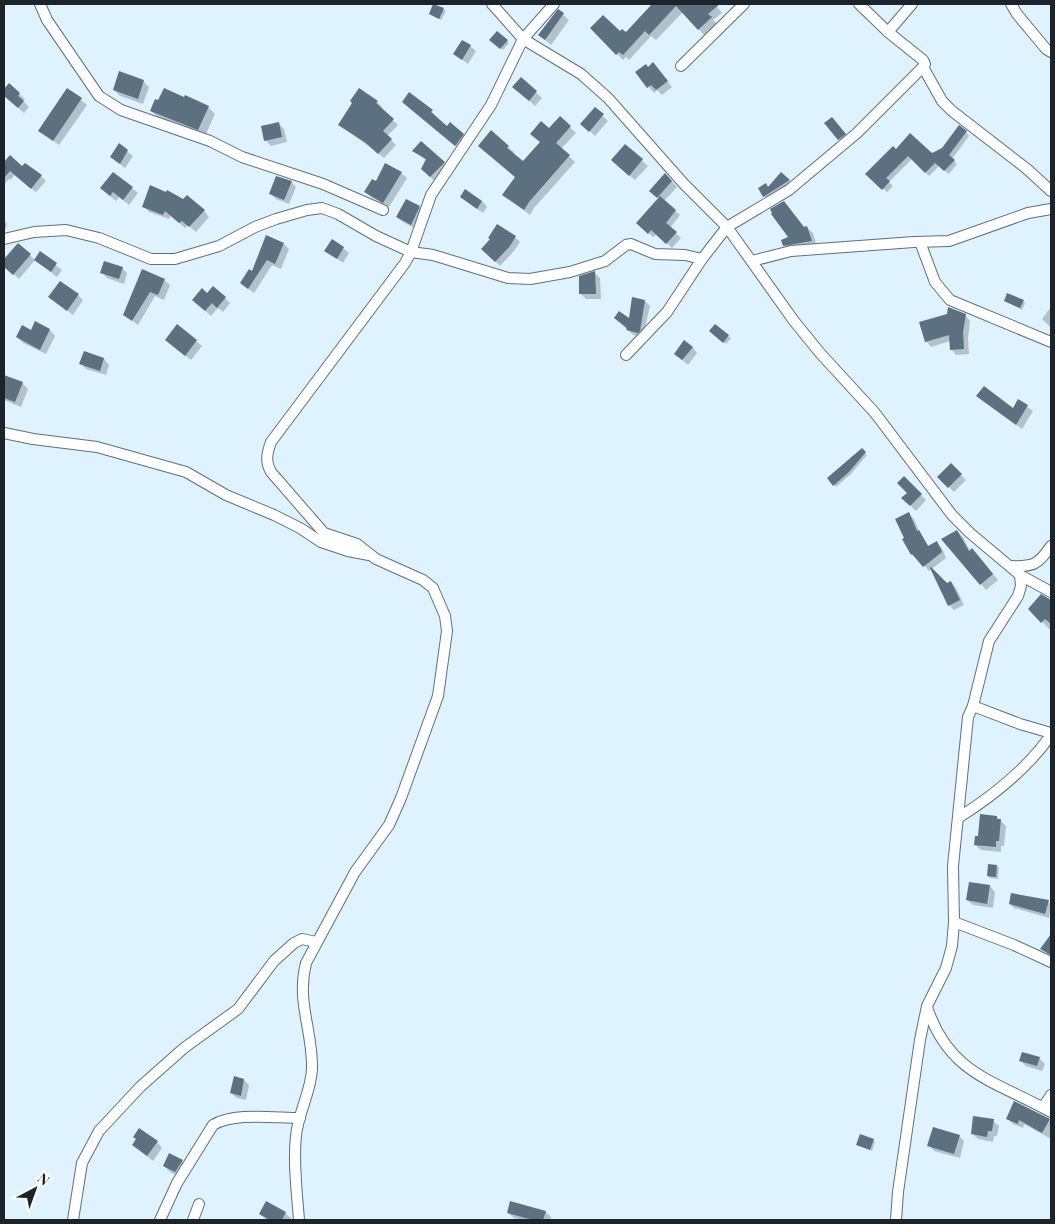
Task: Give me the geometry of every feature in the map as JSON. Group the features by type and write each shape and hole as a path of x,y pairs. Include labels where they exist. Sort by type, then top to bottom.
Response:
{"street":[{"path":"40,4 47,20 67,51 99,96 108,103 121,110 210,141 242,157 323,184 383,210"},
{"path":"492,4 523,39 582,74 596,86 684,184 726,227 794,321 874,414 952,514 970,533 1020,575 1051,592"},
{"path":"299,1220 296,1136 312,1076 312,1060 303,1008 302,978 306,963 316,942 355,872 389,825 431,719 439,690 447,631 445,616 435,592 423,580 371,555 354,542 328,536 319,530 271,472 268,466 267,454 271,442 405,263 411,252 431,195 492,105 523,39 554,4"},
{"path":"681,66 744,4"},
{"path":"626,355 667,312 726,227 789,190 857,133 925,64 923,60 888,32 859,4"},
{"path":"888,32 912,4"},
{"path":"1011,4 1046,49 1051,52"},
{"path":"923,67 942,101 952,111 1051,190"},
{"path":"4,239 34,232 66,230 99,238 151,259 175,260 219,246 254,227 276,219 322,208 338,214 376,236 411,252 433,255 508,278 530,279 570,272 605,261 626,245 631,244 655,254 685,255 702,259"},
{"path":"752,261 791,251 949,241 1028,212 1051,209"},
{"path":"920,242 935,282 950,300 1051,342"},
{"path":"4,432 33,439 96,447 186,472 226,495 300,528 321,542 371,555"},
{"path":"1010,566 1030,566 1036,564 1051,546"},
{"path":"896,1220 920,1040 927,1006 946,968 952,946 954,922 953,866 968,718 973,706 989,641 1018,596 1020,575"},
{"path":"958,818 977,806 1016,775 1051,734 973,706"},
{"path":"954,922 1014,945 1051,962"},
{"path":"73,1220 82,1162 99,1131 140,1088 184,1048 238,1009 274,961 294,943 302,939 316,942"},
{"path":"927,1006 933,1027 948,1048 963,1064 982,1078 1047,1109 1051,1095"},
{"path":"160,1220 177,1183 213,1125 221,1120 233,1118 300,1118"},
{"path":"194,1220 199,1204"}],"building":[{"path":"433,4 444,8 439,19 429,14"},
{"path":"652,4 720,4 708,14 712,17 698,30 676,6 649,35 645,31 623,55 619,52 616,55 590,28 603,15 620,31 622,29 626,32"},
{"path":"558,9 564,13 545,40 538,35"},
{"path":"497,31 508,40 500,49 489,40"},
{"path":"462,40 471,45 462,60 453,54"},
{"path":"653,62 668,81 656,90 651,85 647,88 635,72 646,64 648,67"},
{"path":"119,71 144,80 138,99 113,90"},
{"path":"521,77 537,91 529,101 512,87"},
{"path":"9,83 20,93 18,96 24,101 18,108 4,96 4,89"},
{"path":"67,88 82,98 53,141 38,131"},
{"path":"164,88 209,106 198,130 150,111 155,99 158,100"},
{"path":"359,88 378,101 376,103 394,119 383,131 392,139 378,154 366,143 338,125"},
{"path":"409,92 433,110 431,112 447,126 450,122 464,134 455,146 402,102"},
{"path":"595,107 604,114 589,132 580,124"},
{"path":"560,116 571,126 556,143 570,155 524,210 502,195 515,177 478,146 491,130 509,146 507,148 523,161 540,142 530,134 541,121 549,128"},
{"path":"832,117 846,134 838,140 824,123"},
{"path":"279,122 282,137 264,141 261,126"},
{"path":"959,125 967,131 949,155 955,160 944,171 935,163 925,173 908,156 886,178 890,181 882,190 865,174 893,146 896,149 910,133 932,153 942,148"},
{"path":"421,141 445,162 430,177 421,169 426,159 412,151"},
{"path":"119,143 128,150 120,164 110,157"},
{"path":"625,144 643,159 629,176 611,160"},
{"path":"10,155 22,166 25,163 42,175 31,189 10,171 4,178 4,162"},
{"path":"385,163 402,172 383,203 364,192 372,179 376,181"},
{"path":"113,172 133,187 123,200 113,192 110,196 100,188"},
{"path":"781,172 790,180 763,197 758,188 766,183 768,187"},
{"path":"665,173 672,181 657,198 649,191"},
{"path":"276,176 292,181 284,200 269,194"},
{"path":"150,185 166,192 167,190 183,199 187,195 205,210 189,227 182,221 179,223 165,211 163,215 142,207"},
{"path":"465,189 482,201 477,209 460,197"},
{"path":"660,196 676,210 666,223 677,232 666,244 651,230 648,234 636,223"},
{"path":"406,199 420,206 411,225 396,217"},
{"path":"784,201 804,227 807,226 812,241 783,246 781,240 788,237 771,214 770,209"},
{"path":"497,224 516,236 510,246 495,262 481,249 490,239 488,238"},
{"path":"266,235 284,243 275,264 267,260 248,289 240,283 249,269 252,271"},
{"path":"332,239 344,247 337,259 324,251"},
{"path":"18,243 31,254 13,275 4,267 4,259"},
{"path":"40,251 57,263 51,272 34,260"},
{"path":"104,261 123,267 119,279 100,273"},
{"path":"142,269 165,279 158,295 150,292 132,321 123,315"},
{"path":"595,271 596,294 579,294 579,276"},
{"path":"60,281 79,294 67,311 48,297"},
{"path":"213,286 226,297 217,308 212,303 205,311 192,300 202,288 207,293"},
{"path":"1007,293 1024,300 1020,308 1004,301"},
{"path":"632,297 645,300 640,331 638,333 626,330 627,328 614,318 619,311 629,318"},
{"path":"948,307 966,314 963,332 964,349 950,350 949,335 925,342 919,322 947,314"},
{"path":"35,321 50,329 40,350 16,337 22,325 31,330"},
{"path":"177,324 197,340 185,356 165,340"},
{"path":"715,324 729,335 723,343 709,331"},
{"path":"684,340 693,347 682,360 674,354"},
{"path":"84,351 104,358 100,371 79,364"},
{"path":"4,375 23,382 15,402 4,398"},
{"path":"984,386 1013,408 1018,399 1028,405 1016,425 976,396"},
{"path":"862,448 866,452 849,472 833,486 827,478"},
{"path":"951,463 962,474 948,488 937,477"},
{"path":"904,476 922,494 910,506 901,498 907,493 897,483"},
{"path":"909,512 917,531 919,530 928,546 937,541 942,552 923,567 911,555 902,539 904,538 895,519"},
{"path":"957,530 969,551 972,548 993,574 980,585 941,539"},
{"path":"931,567 947,583 951,581 960,600 948,606"},
{"path":"1041,594 1051,600 1051,624 1045,619 1041,623 1028,609"},
{"path":"980,814 997,816 997,819 1001,819 999,841 996,841 996,847 974,845 975,836 978,836"},
{"path":"988,864 997,865 996,877 987,876"},
{"path":"969,882 990,885 987,904 966,900"},
{"path":"1011,893 1049,900 1045,914 1009,904"},
{"path":"1051,934 1051,955 1040,949"},
{"path":"1022,1052 1040,1057 1037,1066 1019,1061"},
{"path":"234,1076 244,1079 241,1096 230,1093"},
{"path":"1014,1101 1050,1119 1042,1133 1019,1120 1018,1124 1006,1119"},
{"path":"973,1116 994,1119 992,1131 988,1131 987,1137 971,1134"},
{"path":"933,1127 960,1135 954,1154 927,1146"},
{"path":"139,1128 158,1141 147,1156 132,1145 136,1139 133,1137"},
{"path":"860,1134 874,1139 870,1150 856,1145"},
{"path":"169,1153 183,1160 175,1172 163,1166"},
{"path":"266,1201 286,1212 282,1220 270,1220 259,1214"},
{"path":"510,1201 546,1211 543,1220 533,1220 507,1213"}]}
